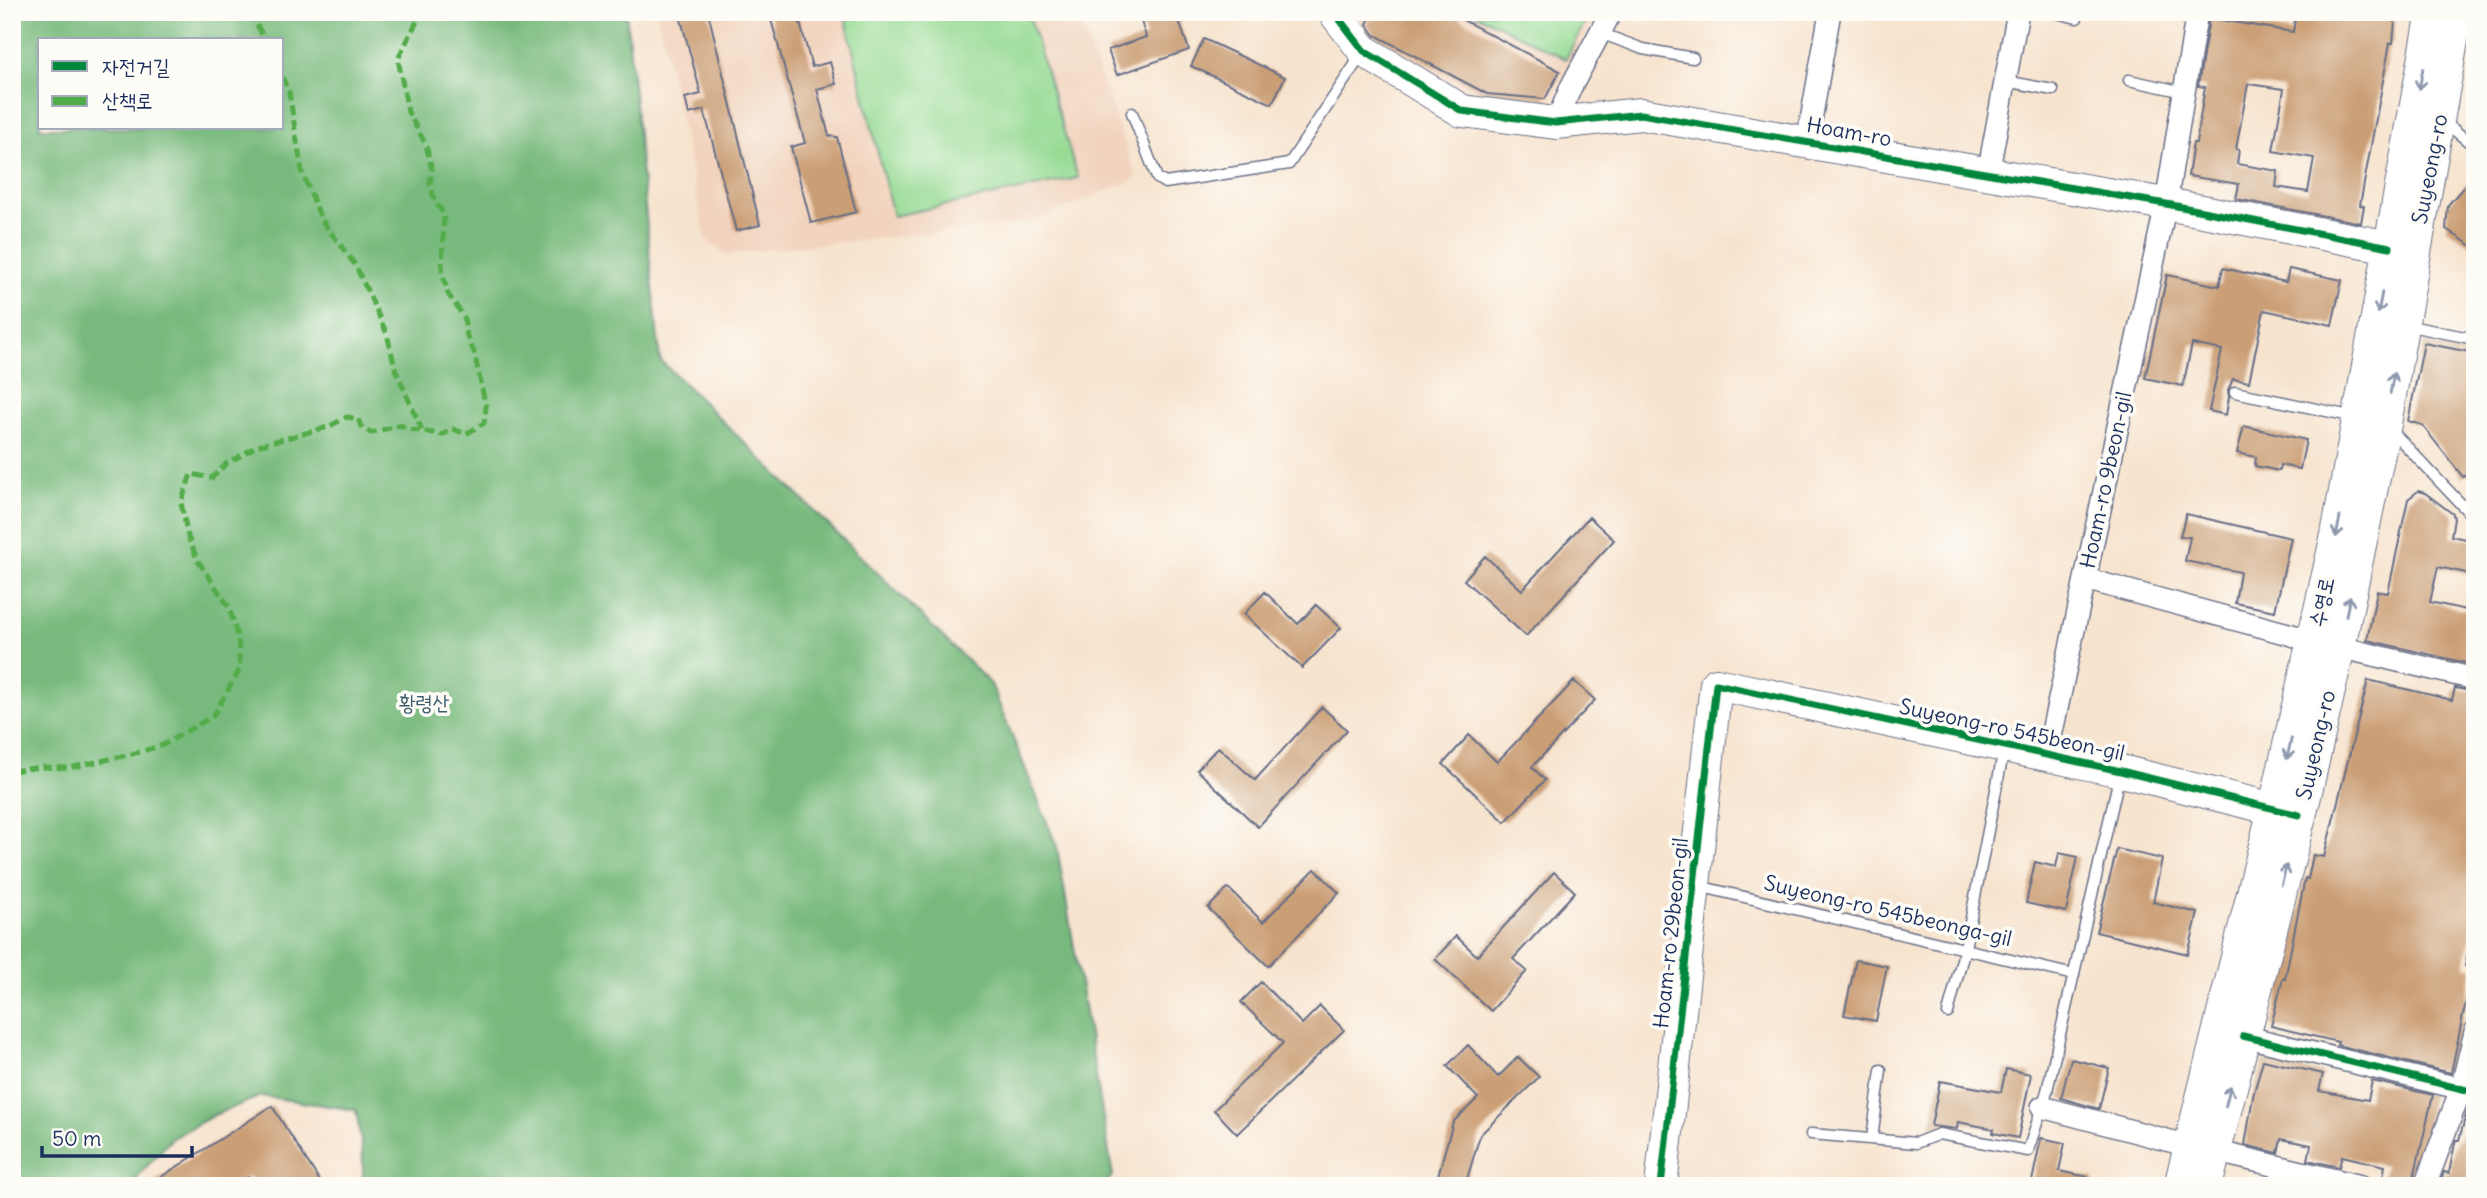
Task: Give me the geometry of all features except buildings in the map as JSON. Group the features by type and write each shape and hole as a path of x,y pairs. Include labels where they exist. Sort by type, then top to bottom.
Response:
{"street":[{"name":"Hoam-ro","path":"1334,12 1364,51 1462,111 1556,123 1641,114 2166,204 2390,247"},
{"path":"1556,123 1611,12"},
{"path":"1807,143 1830,12"},
{"path":"1988,174 2018,12"},
{"name":"Hoam-ro 9beon-gil","path":"2047,755 2166,204 2197,12"},
{"path":"2372,421 2390,247 2433,12"},
{"name":"Suyeong-ro","path":"2206,1186 2201,1149 2243,1036 2286,812 2327,644 2372,421 2402,325 2457,12"},
{"path":"2085,579 2327,644 2475,679"},
{"name":"Suyeong-ro 545beon-gil","path":"1716,684 2121,771 2286,812"},
{"name":"Hoam-ro 29beon-gil","path":"1661,1186 1716,684"},
{"path":"2180,1186 2201,1149 2286,812"},
{"path":"2426,1186 2468,1091 2475,1032"},
{"path":"2243,1036 2468,1091"},
{"path":"2042,1107 2201,1149 2361,1186"}],"lane":[{"path":"2052,12 2077,18"},
{"path":"1600,33 1643,49 1693,58"},
{"path":"1132,113 1157,178 1165,183 1289,164 1364,51"},
{"path":"2129,80 2184,92"},
{"path":"2006,81 2053,90"},
{"path":"2440,118 2475,147"},
{"path":"2402,325 2475,339"},
{"path":"2235,392 2372,421 2475,519"},
{"name":"Suyeong-ro 545beon-gil","path":"1948,1013 1965,948 2004,746"},
{"path":"1811,1134 1916,1143 1939,1134 2028,1151 2042,1107 2121,771"},
{"name":"Suyeong-ro 545beonga-gil","path":"1694,886 2074,975"},
{"path":"1872,1139 1881,1070"}],"shaded area":[{"path":"657,12 1077,12 1137,178 1030,223 726,254 706,240"},
{"path":"1343,12 1599,12 1548,106 1463,102 1370,49"}],"green space":[{"name":"황령산","path":"12,12 626,12 660,360 991,684 1057,847 1113,1176 1102,1186 361,1186 363,1158 356,1110 261,1096 214,1115 172,1138 139,1175 134,1186 12,1186"},
{"path":"844,12 1028,12 1078,178 893,216"},
{"path":"1472,12 1590,12 1566,59"}],"marked path":[{"path":"250,12 264,38"},
{"path":"12,771 40,767 69,768 132,754 163,745 213,716 240,669 238,639 229,607 198,561 188,537 181,503 191,474 212,478 226,464 257,446 328,427 347,417 358,419 361,426 371,433 400,425 442,435 453,429 466,434 484,423 486,407 474,352 467,336 464,317 448,294 442,271 444,215 435,201 430,184 432,170 426,145 408,112 398,59 417,21 412,12"},
{"path":"284,81 289,92 302,172 321,219 356,266 387,334 396,371 422,430"}],"cycle path":[{"path":"1334,12 1364,51 1462,111 1556,123 1641,114 2166,204 2390,247"},
{"path":"1661,1186 1716,684 2121,771 2299,815"},
{"path":"2243,1036 2475,1092"}]}
